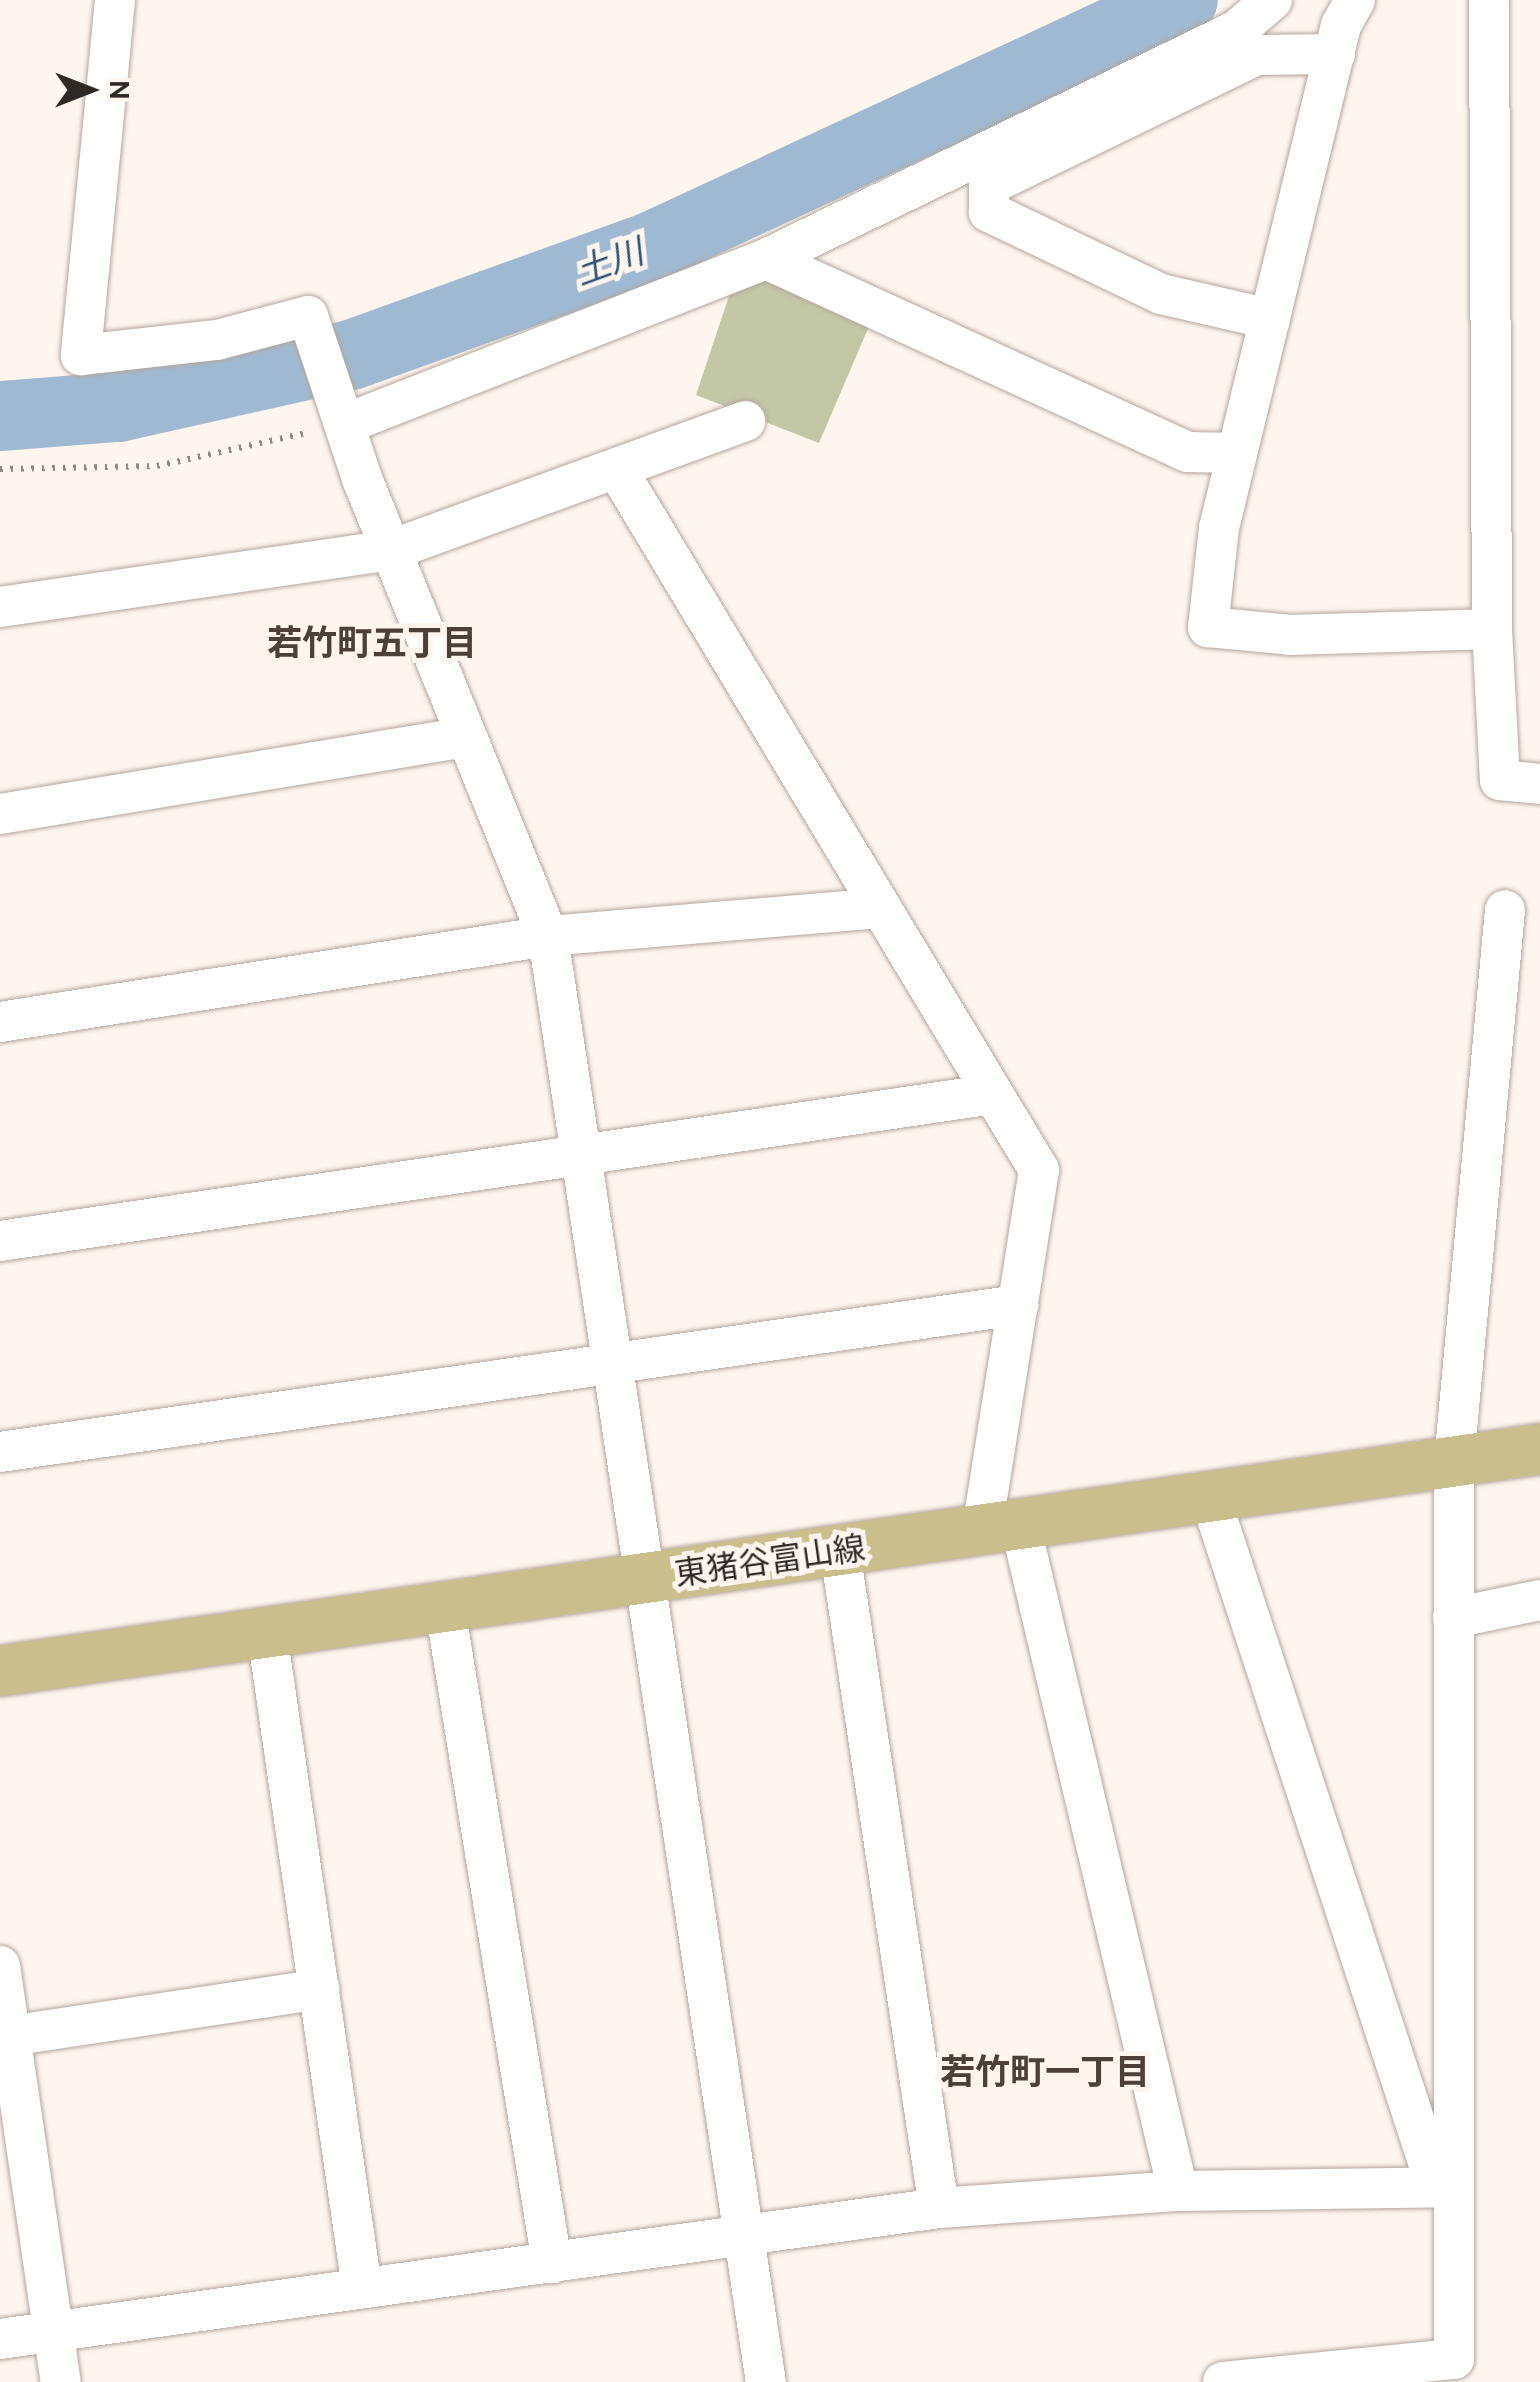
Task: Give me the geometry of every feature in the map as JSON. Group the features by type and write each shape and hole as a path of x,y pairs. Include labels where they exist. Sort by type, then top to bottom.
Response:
{"main road":[{"name":"東猪谷富山線","path":"0,1672 1540,1449"}],"street":[{"path":"116,0 81,355 216,340 308,316 391,550 548,936 648,1578 766,2382"},
{"path":"345,424 766,259 1237,30 1272,0"},
{"path":"1355,0 1335,54 1237,452 1208,627 1291,635 1492,629"},
{"path":"1489,0 1492,629 1500,780 1540,784"},
{"path":"1270,319 1161,294 989,212 989,186 1257,55 1335,54"},
{"path":"766,259 1186,452 1237,452"},
{"path":"0,607 391,550 618,471 745,420"},
{"path":"618,471 1039,1170 1018,1305 1001,1527 1178,2190"},
{"path":"0,814 466,737"},
{"path":"0,1022 548,936 878,908"},
{"path":"1223,2382 1454,2359 1444,2185 1454,1462 1504,910"},
{"path":"0,1241 992,1094"},
{"path":"0,1452 1018,1305"},
{"path":"1210,1497 1444,2185"},
{"path":"840,1551 939,2208"},
{"path":"1452,1618 1540,1600"},
{"path":"445,1608 552,2262"},
{"path":"267,1633 362,2288"},
{"path":"0,1966 10,2036 11,2122 61,2382"},
{"path":"10,2036 319,1989"},
{"path":"0,2339 552,2262 743,2229 939,2208 1178,2190 1444,2185"}],"path":[{"path":"0,470 157,466 345,424"}],"green space":[{"path":"766,274 870,324 819,443 696,395 732,287"}],"waterway":[{"name":"土川","path":"0,416 118,407 351,355 653,246 1183,0"}],"district":[{"name":"若竹町五丁目","path":"372,643"},
{"name":"若竹町一丁目","path":"1045,2072"}]}
